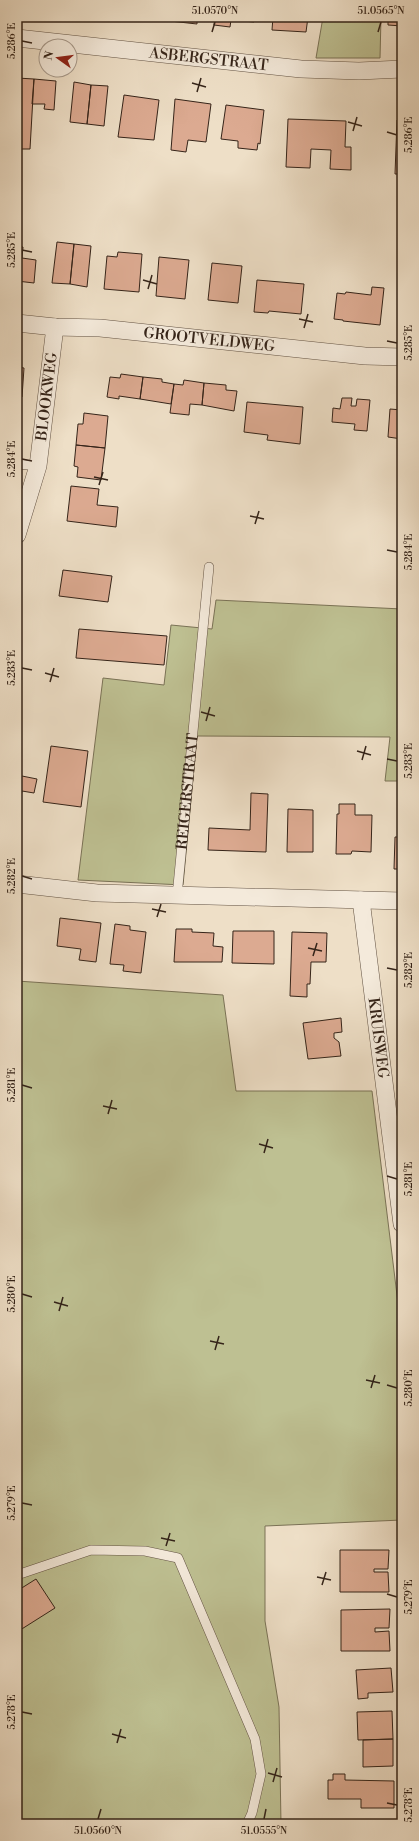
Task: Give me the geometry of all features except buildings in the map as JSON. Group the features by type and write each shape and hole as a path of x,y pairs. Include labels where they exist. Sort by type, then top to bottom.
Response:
{"street":[{"name":"ASBERGSTRAAT","path":"17,38 301,69 359,71 402,69"},
{"name":"GROOTVELDWEG","path":"17,323 55,327 100,328 365,356 402,357"},
{"name":"BLOOKWEG","path":"17,535 38,466 55,327"},
{"path":"17,884 97,893 402,901"},
{"name":"KRUISWEG","path":"361,900 402,1224"}],"lane":[{"path":"17,464 38,466"},
{"name":"REIGERSTRAAT","path":"177,896 210,567"},
{"path":"17,1575 91,1550 145,1551 178,1558 256,1739 261,1774 252,1813 247,1824"}],"green space":[{"path":"323,17 381,17 380,58 316,58"},
{"path":"216,600 402,609 402,781 385,781 390,737 197,736 183,885 78,880 103,678 164,685 171,625 212,629"},
{"path":"17,981 223,995 236,1091 372,1091 402,1336 402,1520 265,1526 265,1621 279,1707 281,1824 17,1824"}]}
